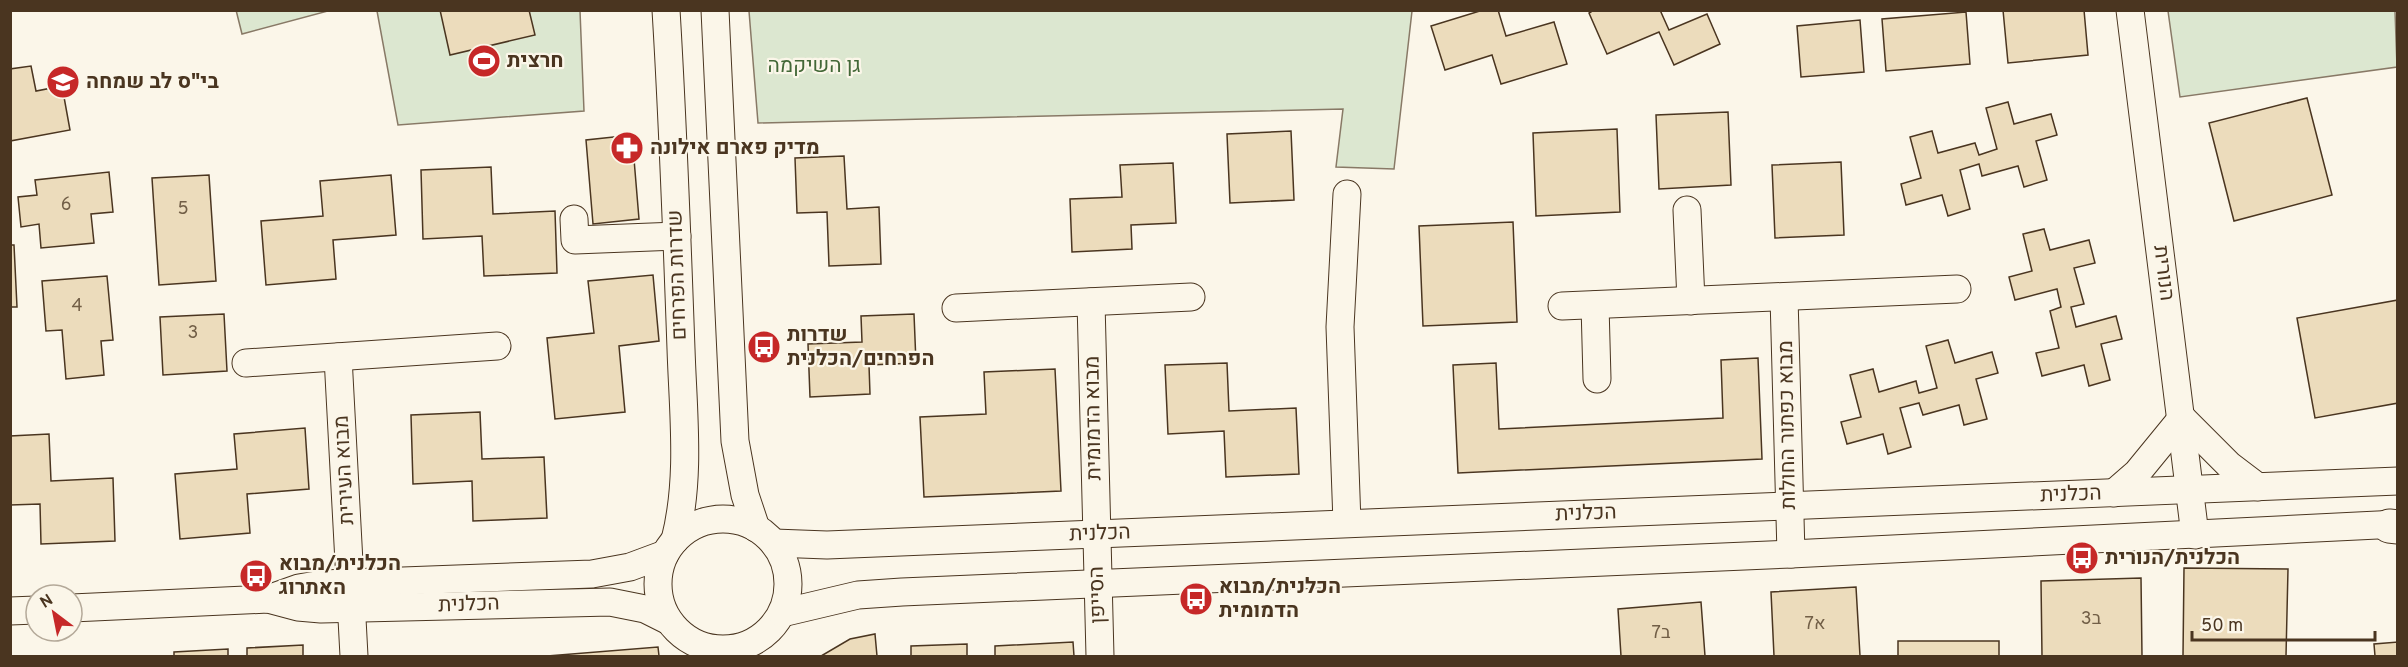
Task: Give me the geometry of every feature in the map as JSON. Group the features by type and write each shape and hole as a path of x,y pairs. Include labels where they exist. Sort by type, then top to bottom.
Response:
{"street":[{"name":"שדרות הפרחים","path":"666,10 685,469 682,513 670,547"},
{"path":"715,10 735,441 745,495 765,536 783,560 788,577 787,596 759,657"},
{"name":"הנורית","path":"2130,10 2195,535"},
{"path":"1347,194 1340,327 1347,524"},
{"path":"1687,210 1690,301"},
{"path":"574,219 575,240 677,236"},
{"path":"1562,306 1957,289"},
{"path":"956,308 1191,297"},
{"name":"מבוא כפתור החולות","path":"1784,297 1791,554"},
{"name":"מבוא הדמומית","path":"1091,302 1096,534"},
{"path":"1595,305 1597,379"},
{"path":"246,363 497,346"},
{"name":"מבוא העירית","path":"338,357 354,657"},
{"path":"2114,493 2137,473 2181,418 2229,465 2258,487"},
{"name":"הכלנית","path":"765,536 827,545 2397,481"},
{"path":"765,536 740,521 723,519 697,525 670,547 659,570 657,587 660,604 679,637 696,645 716,649 735,649 753,642 775,622 858,595 1098,582 1791,554 2395,526"},
{"name":"הסייפן","path":"1096,534 1100,657"},
{"name":"הכלנית","path":"84,607 268,599 298,607 321,609 352,596 592,573 630,567 670,547"},
{"name":"הכלנית","path":"352,596 610,602 645,609 679,637"}],"green space":[{"path":"236,10 328,10 328,11 242,34"},
{"name":"חרצית","path":"377,11 580,11 584,111 398,125"},
{"name":"גן השיקמה","path":"749,11 1412,11 1394,169 1336,167 1343,109 758,123"},
{"path":"2168,11 2395,11 2397,67 2180,97"}],"building":[{"path":"440,10 529,10 535,35 450,55"},
{"path":"1483,10 1498,10 1506,36 1554,22 1567,64 1501,84 1492,55 1445,70 1431,26"},
{"path":"1594,10 1660,10 1669,30 1707,14 1720,44 1674,65 1659,32 1607,54 1589,13"},
{"path":"2003,10 2084,10 2088,55 2008,63"},
{"path":"1966,12 1970,64 1886,71 1882,19"},
{"path":"1860,20 1864,72 1801,77 1797,26"},
{"path":"31,66 36,91 62,86 70,130 10,141 10,69"},
{"path":"2307,98 2332,195 2234,221 2209,123"},
{"path":"2008,102 2014,124 2051,114 2057,135 2036,141 2047,180 2024,187 2018,166 1982,176 1979,164 1960,170 1970,209 1948,216 1942,195 1906,205 1901,184 1921,178 1910,137 1932,131 1938,153 1975,143 1979,155 1997,149 1986,108"},
{"path":"1728,112 1731,185 1659,189 1656,115"},
{"path":"1617,129 1620,212 1536,216 1533,133"},
{"path":"1291,131 1294,200 1230,203 1227,134"},
{"path":"632,135 639,219 593,224 586,140"},
{"path":"844,156 847,209 879,207 881,264 829,266 827,212 797,213 795,158"},
{"path":"1841,162 1844,235 1775,238 1772,165"},
{"path":"1173,163 1176,223 1131,225 1132,249 1072,252 1070,199 1122,197 1120,165"},
{"path":"491,167 493,214 555,211 557,273 484,276 482,236 423,239 421,170"},
{"path":"109,172 113,212 91,214 94,243 41,248 39,224 21,227 18,197 37,195 35,180"},
{"path":"209,175 216,281 159,285 152,178"},
{"path":"391,175 396,235 333,240 336,279 266,285 261,221 323,216 320,181"},
{"path":"1513,222 1517,322 1423,326 1419,226"},
{"path":"2044,229 2050,250 2089,240 2095,263 2074,268 2084,304 2071,307 2076,327 2116,316 2122,339 2101,344 2110,380 2089,386 2084,365 2042,376 2036,353 2059,348 2050,311 2061,307 2057,289 2015,300 2009,277 2032,271 2023,234"},
{"path":"10,245 14,245 17,307 10,307"},
{"path":"653,275 659,341 619,346 625,412 555,419 547,338 594,333 588,281"},
{"path":"107,276 113,340 101,341 104,375 66,379 62,330 46,331 42,281"},
{"path":"2398,300 2398,403 2315,418 2297,318"},
{"path":"224,314 227,371 163,375 160,317"},
{"path":"914,314 916,363 869,365 870,394 810,397 808,344 862,342 861,316"},
{"path":"1948,340 1955,363 1992,352 1998,373 1976,379 1987,419 1964,425 1959,405 1923,415 1919,403 1900,408 1911,447 1888,454 1883,434 1847,444 1841,422 1861,417 1850,375 1873,369 1879,392 1916,381 1919,393 1937,388 1926,346"},
{"path":"1758,358 1762,459 1458,473 1453,365 1496,363 1499,429 1723,418 1721,360"},
{"path":"1227,363 1229,411 1296,408 1299,474 1226,477 1224,431 1168,434 1165,365"},
{"path":"1055,369 1061,491 924,497 920,417 986,414 984,372"},
{"path":"480,412 482,459 544,457 547,518 473,521 472,481 413,484 411,415"},
{"path":"305,428 309,489 247,494 250,533 180,539 175,474 237,469 234,434"},
{"path":"49,434 51,481 113,478 115,541 41,544 40,504 10,505 10,436"},
{"path":"2184,568 2288,569 2286,656 2183,656"},
{"path":"2141,578 2142,656 2042,656 2041,581"},
{"path":"1856,587 1860,656 1774,656 1771,592"},
{"path":"1701,602 1705,656 1621,656 1618,609"},
{"path":"875,634 877,656 821,656 850,639"},
{"path":"1898,641 1999,641 1999,656 1898,656"},
{"path":"1073,642 1074,656 995,656 995,646"},
{"path":"2398,642 2398,656 2375,656 2374,644"},
{"path":"967,644 967,656 911,656 911,646"},
{"path":"303,645 303,656 247,656 247,648"},
{"path":"658,647 659,656 547,656"},
{"path":"228,649 228,656 174,656 174,652"}],"place":[{"name":"חרצית","path":"484,61"},
{"name":"בי\"ס לב שמחה","path":"63,82"},
{"name":"מדיק פארם אילונה","path":"627,148"},
{"name":"שדרות הפרחים/הכלנית","path":"764,347"},
{"name":"הכלנית/הנורית","path":"2082,558"},
{"name":"הכלנית/מבוא האתרוג","path":"256,576"},
{"name":"הכלנית/מבוא הדמומית","path":"1196,599"}]}
